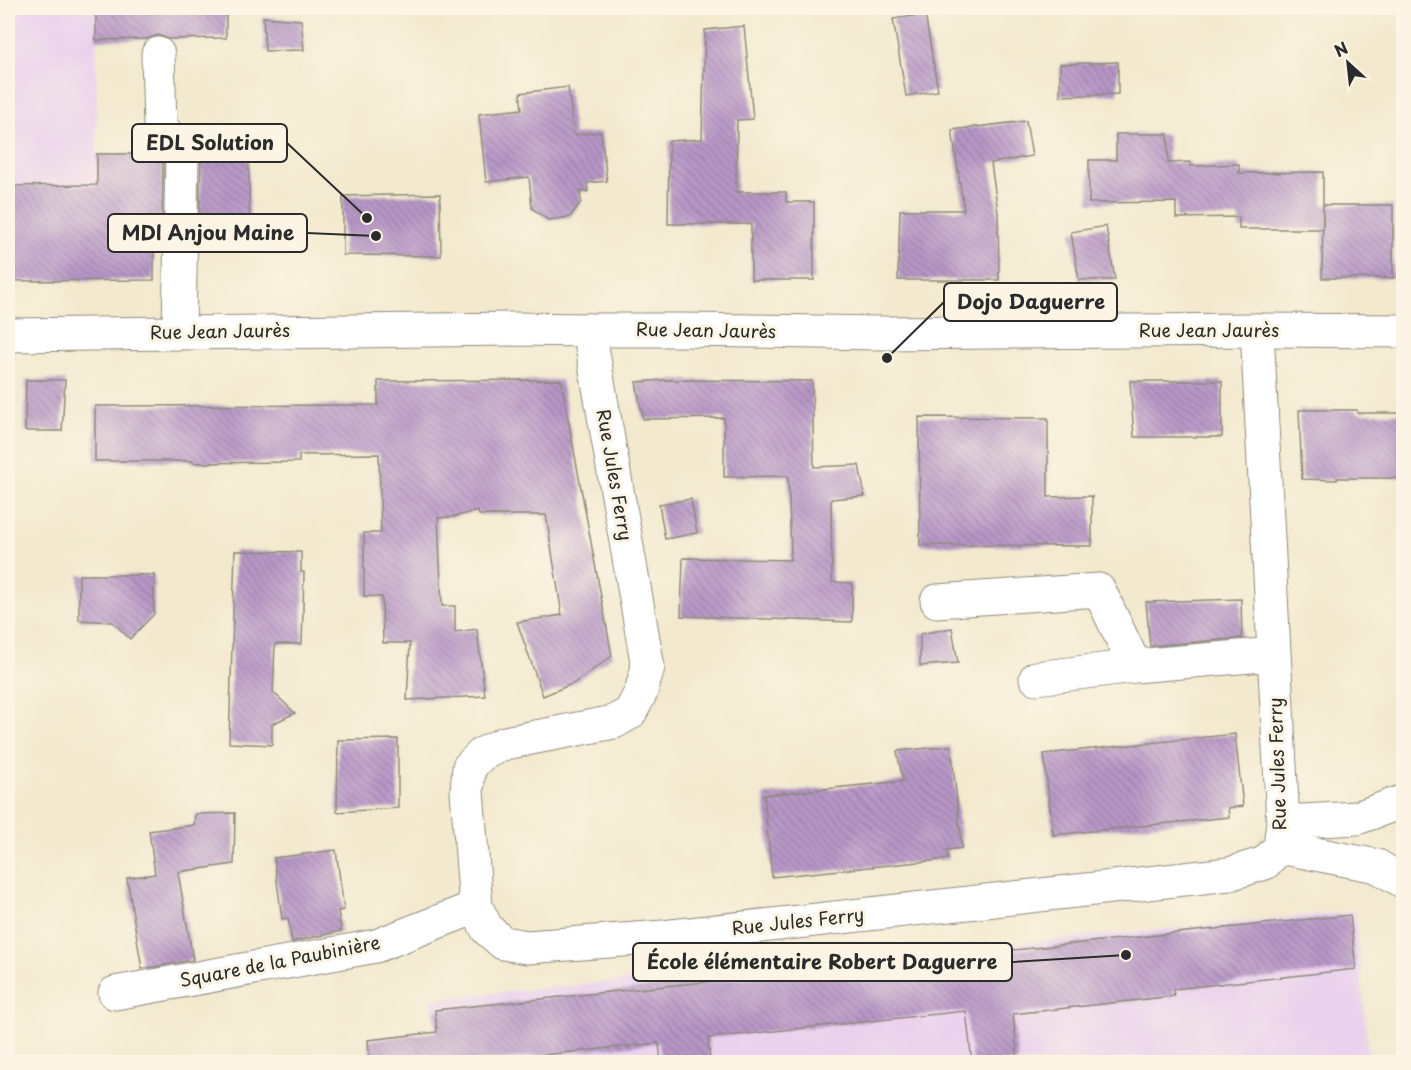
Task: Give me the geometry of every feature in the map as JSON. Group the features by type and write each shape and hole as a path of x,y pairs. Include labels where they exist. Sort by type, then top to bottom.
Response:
{"street":[{"path":"158,54 160,125 182,154 179,333"},
{"name":"Rue Jean Jaurès","path":"8,334 513,329 880,333 1404,331"},
{"name":"Rue Jules Ferry","path":"589,330 648,667 641,692 630,713 614,722 505,743 482,754 469,768 467,791 476,907 487,929 503,943 527,947 663,937 1229,874 1265,863 1281,834 1257,330"},
{"path":"937,601 1099,590 1135,666"},
{"path":"1036,678 1135,666 1274,654"},
{"path":"1281,834 1357,818 1404,801"},
{"path":"1281,834 1377,866 1404,882"},
{"name":"Square de la Paubinière","path":"115,993 376,946 476,907"}],"shaded area":[{"path":"8,8 96,8 97,185 8,186"},
{"path":"1355,911 1369,1062 437,1062 432,999"}],"building":[{"path":"96,8 226,8 226,38 168,39 158,35 147,39 96,40"},
{"path":"925,14 938,91 906,96 893,19"},
{"path":"263,17 301,20 304,50 265,51"},
{"path":"744,26 753,119 737,120 736,192 786,192 786,202 814,202 814,280 751,280 751,224 668,224 669,141 702,139 705,30"},
{"path":"1118,62 1118,94 1060,96 1060,64"},
{"path":"568,87 574,135 601,132 607,181 587,183 588,191 580,192 581,202 570,217 548,220 532,208 529,177 486,182 479,114 522,109 520,93"},
{"path":"1026,121 1032,156 991,163 998,213 999,280 898,280 900,210 964,210 952,130"},
{"path":"205,130 248,130 250,237 199,238 201,154 205,153"},
{"path":"1116,134 1168,134 1168,163 1190,162 1190,166 1239,164 1239,173 1323,172 1323,229 1239,229 1239,217 1176,218 1176,202 1089,203 1089,160 1116,160"},
{"path":"97,154 158,154 163,160 162,239 154,239 154,280 8,281 8,186 97,185"},
{"path":"440,194 441,256 343,255 343,196"},
{"path":"1323,205 1393,205 1393,278 1322,278"},
{"path":"1106,226 1115,280 1079,280 1071,232"},
{"path":"26,380 65,380 62,431 25,431"},
{"path":"561,380 612,656 574,683 543,696 517,622 562,615 546,515 479,515 478,511 438,518 442,606 455,606 455,632 477,629 485,696 407,700 410,643 383,643 382,597 364,596 364,533 381,533 379,454 299,455 299,462 95,461 95,406 378,405 378,381"},
{"path":"665,380 812,381 814,467 859,465 865,496 831,499 832,582 852,583 852,622 681,616 683,558 790,560 788,476 724,477 724,418 643,419 636,382"},
{"path":"1130,381 1222,381 1222,437 1134,437"},
{"path":"1299,410 1404,413 1404,478 1302,479"},
{"path":"919,417 1048,418 1048,497 1092,496 1092,546 920,545"},
{"path":"691,499 697,533 665,539 659,504"},
{"path":"235,551 301,552 301,572 304,572 302,644 275,644 273,692 295,713 272,724 272,745 229,743"},
{"path":"79,575 154,575 154,614 130,639 113,622 79,620"},
{"path":"1241,599 1242,638 1150,646 1146,602"},
{"path":"952,628 958,663 920,666 920,634"},
{"path":"1235,734 1243,806 1228,808 1229,817 1053,835 1044,754"},
{"path":"398,739 398,808 337,812 338,740"},
{"path":"951,746 962,848 947,850 948,859 772,877 764,795 903,781 897,751"},
{"path":"235,813 234,864 178,872 193,960 142,969 127,878 155,874 149,831 194,825 195,814"},
{"path":"336,850 344,910 338,911 341,931 292,942 288,918 282,919 274,858"},
{"path":"1350,915 1356,969 1173,989 1174,996 1013,1014 1018,1062 972,1062 966,1011 708,1038 710,1062 661,1062 659,1043 475,1062 370,1062 368,1040 437,1032 435,1010"}],"place":[{"name":"EDL Solution","path":"367,218"},
{"name":"MDI Anjou Maine","path":"376,236"},
{"name":"Dojo Daguerre","path":"887,358"},
{"name":"École élémentaire Robert Daguerre","path":"1126,955"}]}
